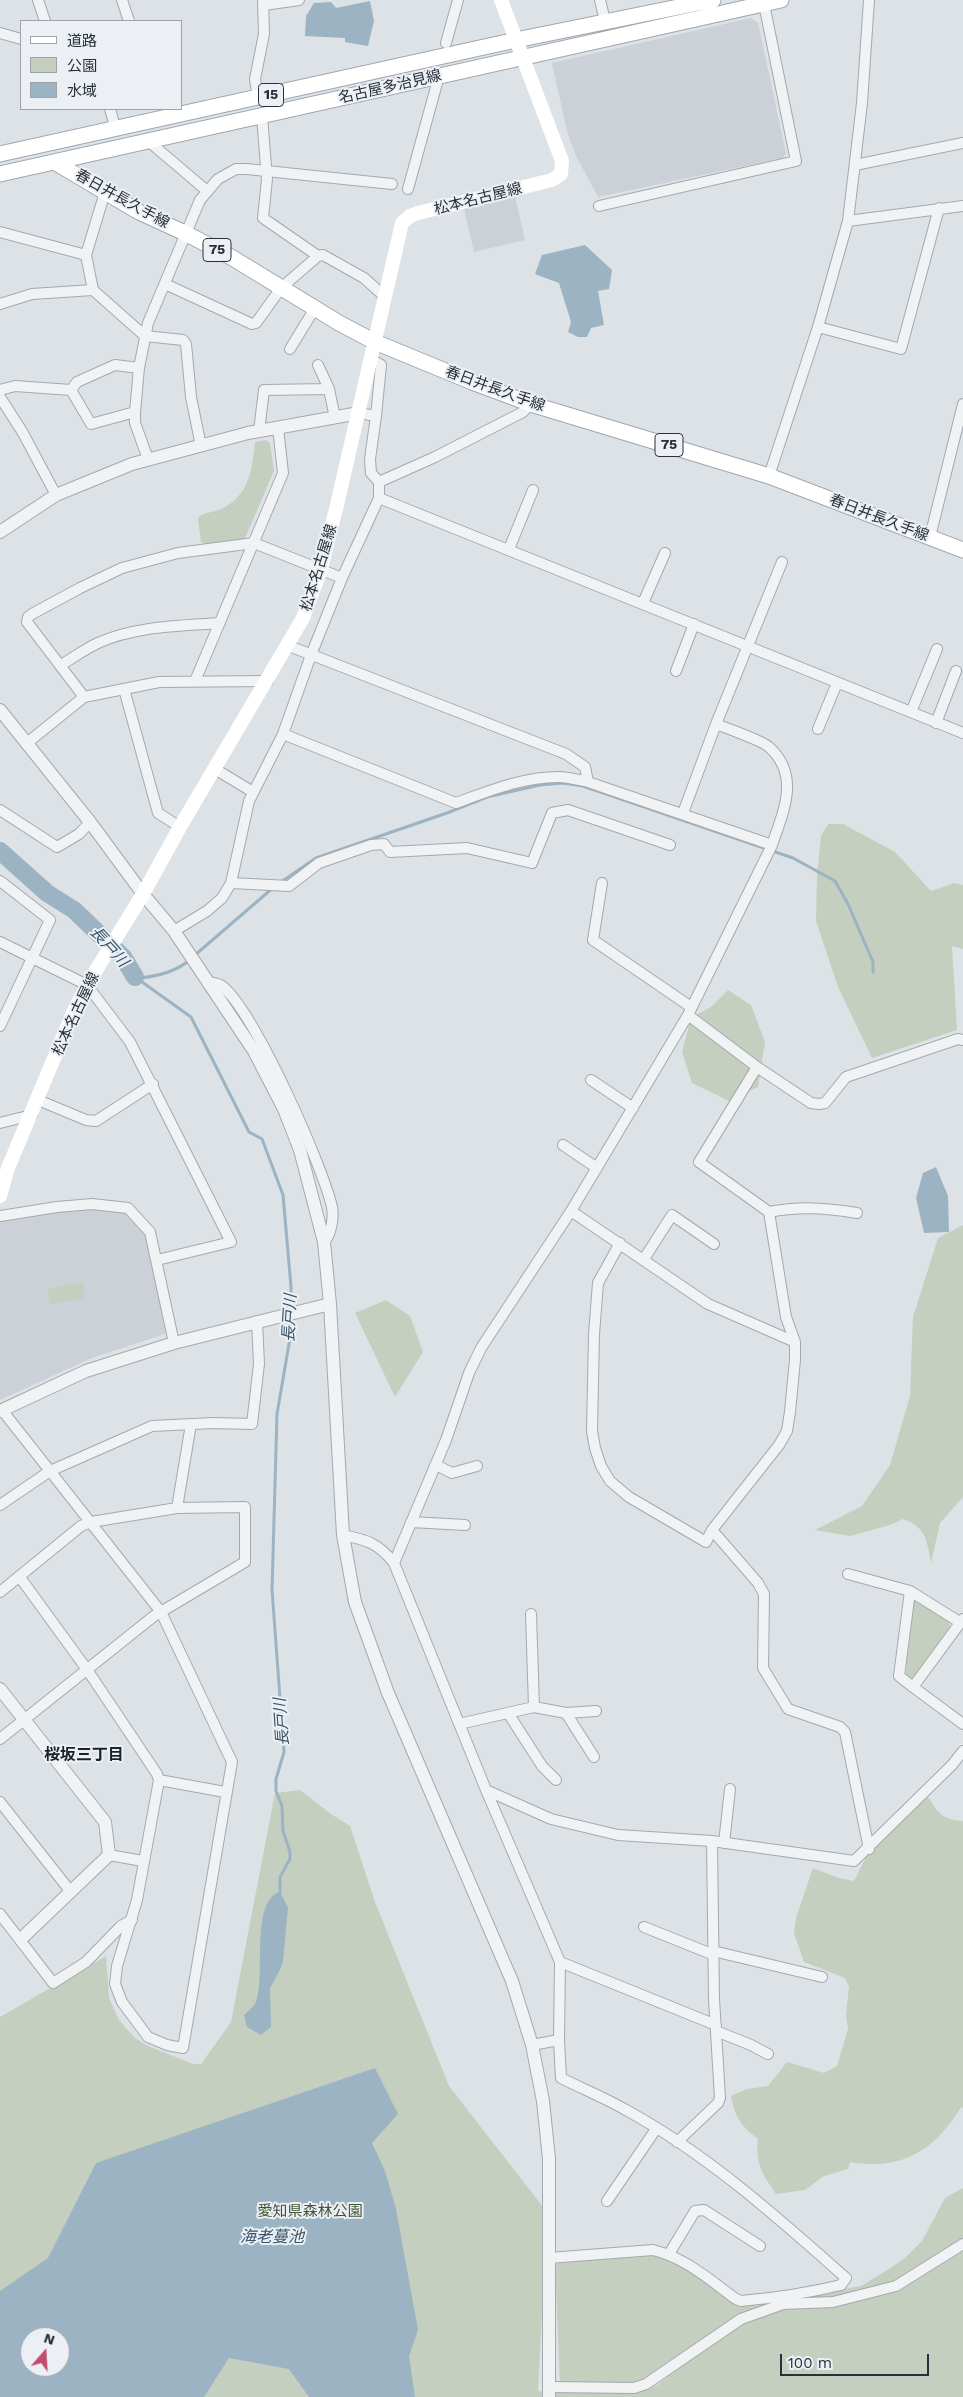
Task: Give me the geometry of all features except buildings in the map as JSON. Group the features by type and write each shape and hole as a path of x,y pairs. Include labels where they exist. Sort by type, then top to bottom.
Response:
{"main road":[{"name":"松本名古屋線","path":"0,1196 3,1182 73,1013 87,985 143,894 180,828 289,646 303,618 321,569 402,223 418,213 552,180 561,174 562,161 501,0"},
{"name":"名古屋多治見線","path":"0,154 116,130 169,113 258,98 689,2 713,0"},
{"name":"名古屋多治見線","path":"0,174 781,0"},
{"name":"春日井長久手線","path":"56,163 139,212 185,233 375,342 531,404 770,476 963,550"}],"street":[{"path":"38,0 45,20"},
{"path":"122,0 129,20"},
{"path":"258,98 255,78 264,34 264,3 298,0"},
{"path":"446,42 458,0"},
{"path":"600,0 605,21"},
{"path":"770,476 818,327 848,221 862,103 870,0"},
{"path":"599,206 796,162 764,4"},
{"path":"0,33 20,39"},
{"path":"408,189 439,76"},
{"path":"110,110 116,130"},
{"path":"262,116 267,170 263,218 318,256"},
{"path":"147,140 206,190"},
{"path":"855,165 963,143"},
{"path":"148,460 135,423 134,412 145,336 185,233 206,190 218,179 236,170 267,170 392,184"},
{"path":"105,192 86,255 93,290 145,336 183,340 186,344 192,397 201,446"},
{"path":"848,221 963,206"},
{"path":"818,327 901,349 939,208"},
{"path":"0,232 86,255"},
{"path":"165,284 252,324 256,322 281,288 318,256 323,255 364,278 385,297"},
{"path":"0,304 32,294 93,290"},
{"path":"290,349 315,308"},
{"path":"174,931 207,911 222,898 232,883 249,801 283,734 311,655 342,578 379,498 379,482 371,472 370,459 381,365 371,359"},
{"path":"71,390 77,382 115,365 139,368"},
{"path":"318,365 329,389 335,418"},
{"path":"0,390 15,386 71,390"},
{"path":"259,431 264,390 329,389"},
{"path":"71,390 91,424 134,412"},
{"path":"0,397 23,434 56,495"},
{"path":"379,482 435,458 523,412 531,404"},
{"path":"930,537 963,404"},
{"path":"0,532 56,495 106,473 148,460 259,431 359,413 376,416"},
{"path":"195,681 283,472 278,428"},
{"path":"509,550 533,490"},
{"path":"379,498 963,733"},
{"path":"84,697 27,622 28,617 80,588 122,568 178,552 254,543 342,578"},
{"path":"643,603 665,553"},
{"path":"683,813 716,724 782,562"},
{"path":"61,665 98,643 122,634 169,627 220,623"},
{"path":"676,671 694,624"},
{"path":"289,646 566,754 585,767 588,782"},
{"path":"910,712 937,649"},
{"path":"936,722 956,671"},
{"path":"27,743 84,697 159,682 268,681"},
{"path":"818,729 837,683"},
{"path":"124,689 158,813 180,828"},
{"path":"0,710 174,931 254,1051 284,1109 300,1150 324,1242 330,1304 343,1535 355,1602 385,1687 512,1981 532,2045 543,2101 549,2159 549,2392 634,2388 646,2384 741,2319 783,2300 841,2285 846,2278 735,2183 677,2142 626,2110 561,2078 559,2040 560,1962 486,1790 394,1563 383,1549 371,1542 343,1535"},
{"path":"394,1563 436,1465 469,1374 481,1348 571,1211 690,1011 770,850 786,800 788,787 783,766 769,747 716,724"},
{"path":"283,734 456,803 498,788 534,779 558,777 588,782 683,813 770,850"},
{"path":"215,769 253,792"},
{"path":"0,810 57,847 78,834 90,822"},
{"path":"232,883 289,886 319,863 371,845 384,844 390,852 467,848 532,863 552,813 568,810 670,845"},
{"path":"0,881 50,920 0,1026"},
{"path":"602,883 593,940 690,1011 757,1067 812,1102 818,1104 825,1103 846,1077 958,1039 963,1040"},
{"path":"0,942 87,985 130,1042 153,1084 231,1242 157,1260"},
{"path":"620,1243 598,1284 594,1334 592,1421 595,1448 601,1466 610,1481 629,1498 706,1542 712,1530 779,1446 788,1431 795,1342 786,1318 769,1212 699,1162 757,1067"},
{"path":"590,1080 633,1108"},
{"path":"38,1100 86,1120 96,1121 153,1084"},
{"path":"0,1123 32,1115"},
{"path":"563,1145 597,1168"},
{"path":"0,1216 57,1207 92,1204 128,1208 150,1232 174,1343"},
{"path":"769,1212 791,1208 822,1207 857,1213"},
{"path":"571,1211 708,1304 795,1342"},
{"path":"644,1259 672,1215 714,1244"},
{"path":"20,1576 88,1671 159,1780 132,1920 116,1966 116,1984 122,2002 148,2037 167,2045 183,2048 225,1792 232,1762 161,1612 1,1411 86,1371 174,1343 330,1304"},
{"path":"0,1505 50,1471 152,1426 252,1424 259,1364 257,1321"},
{"path":"177,1508 192,1424"},
{"path":"436,1465 452,1473 477,1466"},
{"path":"0,1592 81,1526 91,1522 177,1508 245,1507 245,1562 154,1616 88,1671 0,1739"},
{"path":"411,1522 465,1525"},
{"path":"712,1530 758,1582 764,1594 763,1668 788,1709 840,1727 844,1732 869,1849"},
{"path":"848,1574 910,1591 962,1621 913,1687"},
{"path":"910,1591 899,1676 963,1724"},
{"path":"531,1614 534,1707"},
{"path":"0,1689 105,1822 110,1855"},
{"path":"459,1724 534,1707 566,1713 596,1711"},
{"path":"508,1713 542,1766 556,1780"},
{"path":"566,1713 594,1757"},
{"path":"486,1790 551,1819 618,1835 712,1841 854,1861 869,1849 952,1765 963,1751"},
{"path":"159,1780 225,1792"},
{"path":"724,1843 730,1789"},
{"path":"0,1802 71,1892"},
{"path":"677,2142 718,2104 720,2098 716,2028 712,1841"},
{"path":"110,1855 143,1861"},
{"path":"21,1940 110,1855"},
{"path":"0,1914 54,1983 86,1962 121,1926 132,1920"},
{"path":"644,1927 714,1953 822,1977"},
{"path":"560,1962 716,2028 768,2054"},
{"path":"532,2045 559,2040"},
{"path":"607,2201 656,2129"},
{"path":"669,2254 695,2211 704,2210 760,2246"},
{"path":"549,2258 653,2250 669,2254 686,2262 741,2301 833,2302 896,2286 963,2244"}],"shaded area":[{"path":"751,18 758,23 786,153 783,158 598,197 575,154 567,131 552,63"},
{"path":"515,196 525,240 474,252 464,208"},
{"path":"63,1211 126,1211 147,1232 168,1329 165,1334 92,1358 0,1400 0,1222"}],"green space":[{"path":"266,440 270,443 274,471 246,536 244,539 205,544 201,542 198,518 229,505 237,498 243,490 250,473 255,442"},
{"path":"828,824 843,824 895,852 931,891 954,883 963,885 963,949 952,946 957,1030 872,1058 838,987 816,921 817,876 821,836"},
{"path":"728,990 751,1005 765,1042 758,1087 729,1101 692,1083 682,1052 691,1018 711,1007"},
{"path":"963,1225 963,1497 940,1523 931,1563 921,1531 911,1522 903,1519 890,1525 850,1536 815,1530 862,1506 890,1465 910,1396 913,1317 938,1238"},
{"path":"83,1282 85,1298 50,1304 48,1288"},
{"path":"386,1300 410,1316 423,1352 395,1397 355,1313"},
{"path":"914,1597 949,1622 950,1628 914,1679 906,1676 911,1598"},
{"name":"愛知県森林公園","path":"300,1790 350,1826 375,1902 449,2086 547,2212 538,2391 555,2394 564,2391 588,2390 640,2392 657,2385 723,2335 746,2322 784,2306 831,2305 883,2295 918,2279 963,2249 963,2397 0,2397 0,2017 106,1956 109,1998 119,2020 135,2038 148,2046 193,2064 201,2064 231,2022 275,1793"},
{"path":"929,1798 935,1808 946,1818 963,1821 963,2108 961,2107 940,2135 915,2154 901,2160 885,2163 850,2162 848,2169 824,2176 805,2190 776,2194 759,2162 758,2139 747,2130 740,2120 731,2096 747,2089 768,2086 787,2062 824,2073 837,2066 848,2029 846,2015 849,1987 845,1978 804,1962 794,1933 796,1918 813,1868 839,1878 854,1881 879,1835 895,1812 913,1799"},
{"path":"963,2188 963,2238 891,2284 840,2297 806,2299 799,2297 861,2286 889,2269 905,2258 922,2241 945,2198"},
{"path":"641,2253 673,2258 736,2302 768,2303 730,2320 641,2380 622,2384 560,2383 555,2266 562,2261"}],"water":[{"path":"370,1 374,21 368,46 345,42 345,38 305,36 306,16 314,3 331,2 336,8"},
{"path":"585,245 612,270 609,289 598,291 604,325 591,328 587,337 578,337 568,332 571,322 559,283 535,274 542,255"},
{"path":"936,1167 948,1196 949,1232 924,1233 916,1198 923,1173"},
{"path":"280,1892 288,1907 283,1962 270,1988 271,2027 261,2035 247,2027 244,2015 255,2004 258,1993 260,1942 265,1910 271,1898"},
{"name":"海老蔓池","path":"375,2068 398,2114 372,2143 385,2171 396,2209 418,2330 409,2356 415,2397 309,2397 289,2369 229,2358 204,2397 0,2397 0,2291 48,2258 96,2163"}],"waterway":[{"path":"281,882 316,858 447,813 487,797 540,785 563,783 583,786 793,858 835,881 848,904 873,962 873,972"},
{"name":"長戸川","path":"0,851 47,893 74,910 123,957 135,977"},
{"path":"195,955 274,887"},
{"path":"136,978 165,973 185,964 191,959"},
{"name":"長戸川","path":"135,977 191,1017 249,1132 262,1139 283,1195 291,1287 291,1310"},
{"name":"長戸川","path":"280,1892 280,1877 290,1859 290,1852 283,1831 282,1806 276,1791 276,1779 284,1752 272,1590 277,1414 290,1338 291,1318"}],"district":[{"name":"桜坂三丁目","path":"84,1755"}]}
